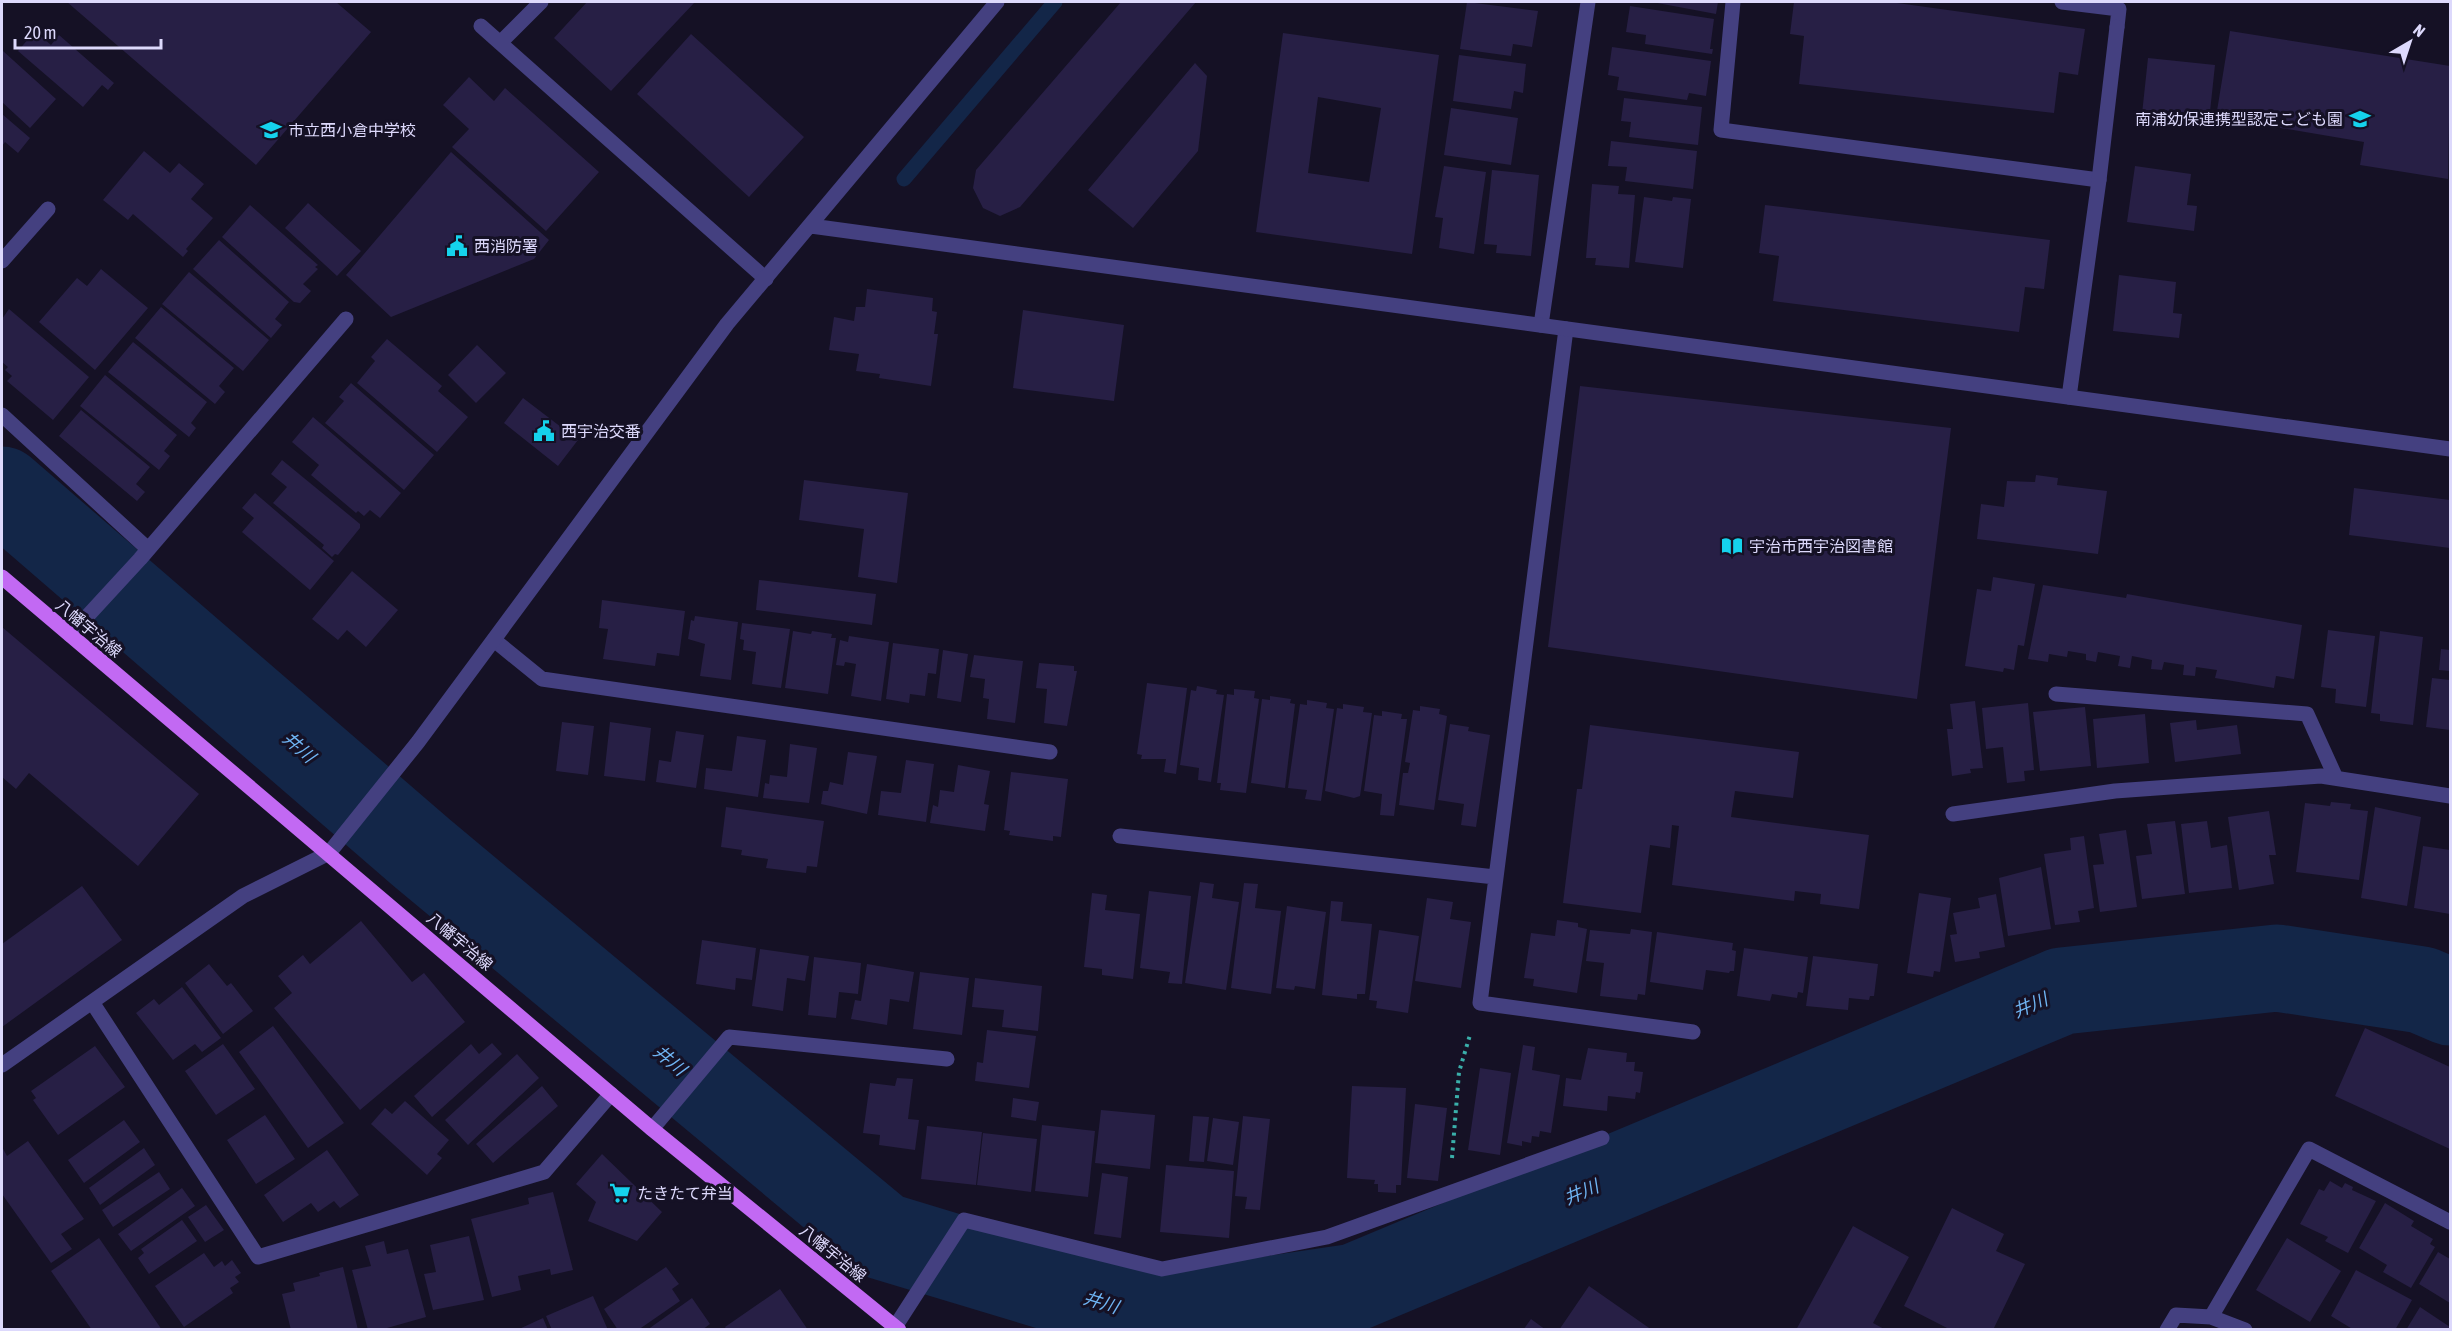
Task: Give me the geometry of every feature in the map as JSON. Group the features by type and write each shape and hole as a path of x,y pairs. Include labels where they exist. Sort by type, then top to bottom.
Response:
{"main road":[{"name":"八幡宇治線","path":"2,577 330,851 652,1129 896,1329"}],"street":[{"path":"501,43 541,2"},
{"path":"2,1065 243,896 330,851 418,742 726,324 811,226 997,2"},
{"path":"1541,326 1588,2"},
{"path":"1733,2 1721,130 2099,180"},
{"path":"2062,2 2119,9 2099,180 2069,397"},
{"path":"481,26 766,279"},
{"path":"2,261 48,209"},
{"path":"811,226 2451,449"},
{"path":"70,634 144,554 346,319"},
{"path":"1566,329 1480,1003 1693,1032"},
{"path":"2,415 144,554"},
{"path":"494,639 542,679 1050,752"},
{"path":"2056,694 2307,714 2336,778"},
{"path":"1953,814 2115,791 2321,776 2451,796"},
{"path":"1120,836 1495,877"},
{"path":"92,1002 258,1257 544,1172 611,1094"},
{"path":"652,1129 729,1037 947,1059"},
{"path":"896,1329 964,1220 1162,1269 1327,1237 1602,1138"},
{"path":"2211,1317 2309,1149 2451,1222"},
{"path":"2167,1329 2176,1315 2211,1317 2245,1329"}],"path":[{"path":"1449,1193 1459,1072 1480,1003"}],"building":[{"path":"67,2 336,2 371,32 256,165"},
{"path":"587,2 695,2 611,91 554,38"},
{"path":"1121,2 1196,2 1020,207 1000,216 983,208 973,188 976,170"},
{"path":"1467,2 1538,11 1532,47 1513,44 1511,56 1460,49"},
{"path":"1652,2 1718,2 1716,14"},
{"path":"1794,2 1890,2 2085,29 2078,75 2059,72 2054,113 1799,84 1804,36 1790,34"},
{"path":"1630,6 1714,19 1710,49 1713,49 1712,54 1645,44 1646,35 1626,32"},
{"path":"35,31 51,45 59,35 114,83 108,90 102,85 83,107 18,51"},
{"path":"2230,31 2450,66 2448,179 2360,165 2364,142 2216,117"},
{"path":"1283,33 1439,55 1412,254 1256,232","holes":["1318,97 1381,108 1369,182 1308,173"]},
{"path":"691,34 804,137 749,197 637,94"},
{"path":"1612,47 1711,61 1706,96 1689,93 1687,100 1617,90 1619,77 1608,75"},
{"path":"3,51 56,99 30,128 2,102"},
{"path":"1459,55 1526,64 1523,93 1514,91 1511,109 1453,101"},
{"path":"2148,58 2215,65 2209,121 2142,114"},
{"path":"1195,63 1207,76 1198,151 1133,228 1088,190"},
{"path":"469,77 494,101 505,88 599,172 546,231 452,147 469,129 443,105"},
{"path":"1624,98 1702,107 1698,145 1629,137 1631,122 1621,121"},
{"path":"1451,108 1518,118 1511,165 1444,155"},
{"path":"2,114 30,138 18,153 5,142 2,146"},
{"path":"1611,141 1697,151 1693,189 1625,181 1627,167 1608,166"},
{"path":"144,151 170,173 179,163 204,184 191,199 213,218 186,249 188,251 183,257 133,214 128,220 103,200"},
{"path":"451,152 549,240 534,259 391,317 346,275"},
{"path":"1444,166 1486,172 1474,254 1439,248 1443,218 1435,217"},
{"path":"2135,166 2191,174 2187,205 2197,206 2194,231 2127,222"},
{"path":"1492,170 1539,175 1531,256 1496,253 1497,245 1484,244"},
{"path":"1592,184 1619,186 1618,194 1635,195 1629,268 1595,265 1596,258 1586,258"},
{"path":"1644,197 1672,201 1673,197 1691,199 1683,268 1635,262"},
{"path":"308,203 361,251 337,276 285,228"},
{"path":"250,205 318,265 315,267 318,269 303,284 311,291 300,303 294,302 222,237"},
{"path":"1765,205 2050,240 2044,289 2025,287 2019,332 1773,301 1779,256 1759,253"},
{"path":"219,240 289,302 275,319 282,325 271,338 193,269"},
{"path":"101,269 148,308 95,370 39,322 77,278 87,286"},
{"path":"189,272 269,340 243,371 162,304"},
{"path":"2119,275 2176,282 2173,313 2182,314 2179,338 2113,331"},
{"path":"867,289 933,298 932,311 937,312 934,334 938,334 931,386 879,378 880,374 856,371 859,354 829,350 834,317 854,321 856,307 865,307"},
{"path":"161,307 234,368 219,386 225,392 215,404 135,338"},
{"path":"9,309 89,377 53,420 7,381 12,376 5,370 8,367 2,362 2,319"},
{"path":"1023,310 1124,325 1114,401 1013,388"},
{"path":"387,339 442,386 438,391 468,417 437,452 357,383 375,361 371,357"},
{"path":"133,342 207,402 191,423 196,428 189,437 108,372"},
{"path":"477,345 506,373 476,403 448,375"},
{"path":"105,375 177,435 164,451 170,456 159,470 80,406"},
{"path":"351,383 434,455 404,490 325,423 344,401 339,397"},
{"path":"1580,386 1951,428 1917,699 1548,647"},
{"path":"523,398 578,440 558,466 504,423"},
{"path":"81,410 150,467 136,484 145,492 137,501 59,436"},
{"path":"313,417 401,493 380,518 370,510 364,516 358,511 356,513 311,475 319,465 292,442"},
{"path":"282,460 360,524 360,528 338,555 335,554 332,557 322,548 324,545 273,503 287,487 271,474"},
{"path":"2036,475 2058,478 2057,485 2107,491 2098,554 1977,539 1981,504 2004,507 2007,481 2035,482"},
{"path":"804,480 908,493 897,583 858,577 864,529 799,520"},
{"path":"2354,488 2450,500 2450,548 2349,535"},
{"path":"255,493 334,561 310,590 242,532 254,518 242,508"},
{"path":"352,571 398,610 366,647 347,630 338,640 312,619"},
{"path":"1993,577 2035,584 2024,646 2018,645 2014,670 2004,668 2003,672 1965,666 1977,589 1991,591"},
{"path":"759,580 876,594 872,625 756,610"},
{"path":"2043,585 2126,598 2127,594 2302,625 2294,679 2276,676 2274,688 2215,678 2217,670 2196,667 2195,676 2183,675 2184,665 2164,662 2162,670 2151,669 2152,660 2132,656 2130,668 2118,666 2120,656 2098,652 2096,662 2086,660 2086,654 2068,651 2067,657 2049,654 2048,662 2028,659"},
{"path":"602,600 685,611 679,656 657,653 655,666 603,659 608,629 599,628"},
{"path":"695,616 738,622 731,680 700,676 705,644 688,639 691,620 694,621"},
{"path":"742,623 790,629 781,688 752,684 756,652 743,650 744,640 740,639"},
{"path":"2,627 199,794 138,866 29,773 16,789 2,777"},
{"path":"2328,630 2375,636 2366,707 2335,703 2336,689 2321,687"},
{"path":"793,631 832,634 831,638 836,638 828,694 785,688"},
{"path":"2380,631 2423,637 2413,725 2380,721 2380,714 2371,713"},
{"path":"849,636 889,642 881,701 851,696 856,664 845,662 844,666 836,665 840,640 848,642"},
{"path":"893,643 939,649 936,674 928,673 925,696 910,694 909,703 886,699"},
{"path":"2441,649 2450,650 2450,671 2439,670"},
{"path":"943,650 968,654 961,702 937,698"},
{"path":"974,655 1023,661 1015,723 987,719 989,699 983,698 985,679 970,677"},
{"path":"1039,663 1074,666 1074,671 1077,671 1067,726 1044,723 1047,689 1036,688"},
{"path":"2432,678 2450,680 2450,730 2426,727"},
{"path":"1147,683 1187,688 1176,774 1164,772 1166,759 1141,759 1142,755 1137,754"},
{"path":"1197,686 1217,690 1216,694 1224,695 1211,782 1198,780 1199,768 1180,765 1191,690 1196,691"},
{"path":"1234,689 1255,691 1254,698 1259,699 1246,793 1220,790 1221,783 1217,783 1227,694 1234,695"},
{"path":"1270,696 1291,699 1290,703 1295,704 1285,788 1251,783 1262,699 1270,700"},
{"path":"1307,700 1327,703 1326,708 1334,709 1321,801 1305,799 1307,790 1288,788 1300,704 1307,705"},
{"path":"1975,701 1983,768 1970,769 1971,773 1952,776 1947,729 1953,729 1950,704"},
{"path":"2028,703 2034,770 2024,771 2025,781 2007,783 2003,747 1986,749 1982,708"},
{"path":"1343,704 1364,707 1363,712 1372,713 1360,796 1354,798 1325,791 1337,708 1343,709"},
{"path":"1420,706 1440,709 1439,714 1447,716 1434,810 1399,805 1403,773 1408,773 1410,763 1405,762 1413,710 1420,711"},
{"path":"2085,707 2091,766 2040,771 2033,712"},
{"path":"1382,711 1402,714 1401,719 1407,719 1394,816 1380,815 1382,794 1364,791 1374,715 1382,716"},
{"path":"2145,714 2149,763 2097,768 2093,719"},
{"path":"2196,720 2197,730 2237,725 2241,754 2175,762 2170,723"},
{"path":"562,722 594,726 588,775 556,771"},
{"path":"610,722 651,728 645,781 604,776"},
{"path":"1450,724 1469,727 1468,731 1490,735 1476,827 1461,825 1464,804 1438,800"},
{"path":"1590,725 1799,752 1793,798 1735,791 1731,817 1869,835 1859,909 1820,904 1821,894 1795,891 1794,901 1672,885 1679,826 1672,825 1670,848 1650,845 1641,913 1563,903 1577,789 1582,789"},
{"path":"676,731 704,735 696,788 656,782 659,760 671,762"},
{"path":"737,736 766,740 758,797 704,789 706,768 732,771"},
{"path":"790,744 817,748 809,803 763,798 765,783 769,784 770,775 787,777"},
{"path":"848,752 877,756 867,814 821,804 823,791 828,791 830,782 843,785"},
{"path":"906,760 934,764 926,822 878,815 881,791 901,793"},
{"path":"958,765 990,771 984,804 989,805 985,831 930,823 933,805 938,807 940,790 954,792"},
{"path":"1011,772 1068,779 1061,837 1053,836 1053,841 1009,835 1010,831 1004,830"},
{"path":"2331,802 2351,804 2350,809 2368,811 2359,880 2296,872 2305,803 2330,806"},
{"path":"726,807 824,821 817,867 807,866 806,873 766,868 768,859 741,855 742,850 721,847"},
{"path":"2375,807 2421,817 2407,906 2361,898"},
{"path":"2269,811 2276,855 2269,855 2274,884 2239,890 2228,817"},
{"path":"2175,821 2185,894 2142,899 2136,856 2152,854 2147,824"},
{"path":"2207,821 2211,848 2227,845 2232,888 2189,893 2181,824"},
{"path":"2126,830 2137,907 2100,912 2093,865 2104,864 2099,834"},
{"path":"2084,836 2094,908 2078,911 2080,922 2055,925 2044,854 2071,850 2070,838"},
{"path":"2423,846 2450,850 2450,914 2414,908"},
{"path":"2041,867 2051,929 2008,936 1999,878"},
{"path":"1200,882 1214,884 1212,898 1239,902 1226,990 1185,983"},
{"path":"1244,883 1258,884 1255,908 1281,911 1271,994 1231,988"},
{"path":"82,886 122,940 2,1027 2,944"},
{"path":"1149,891 1191,896 1182,984 1168,983 1170,972 1140,968"},
{"path":"1092,893 1107,895 1105,910 1140,914 1133,979 1102,975 1102,969 1084,967"},
{"path":"1919,893 1951,898 1940,972 1934,971 1933,977 1907,973"},
{"path":"1996,894 2005,947 1979,952 1980,958 1955,962 1950,935 1957,934 1953,913 1980,908 1978,898"},
{"path":"1427,898 1453,902 1450,919 1471,922 1461,988 1415,981"},
{"path":"1331,901 1343,902 1341,921 1372,924 1365,994 1357,994 1357,999 1322,995"},
{"path":"1287,906 1326,912 1315,989 1295,986 1294,990 1276,988"},
{"path":"1557,920 1578,923 1578,927 1587,929 1577,993 1533,986 1534,979 1524,978 1531,933 1555,936"},
{"path":"361,921 412,982 424,973 465,1022 360,1110 274,1008 292,993 278,976 303,955 310,964"},
{"path":"1631,929 1652,932 1645,995 1638,994 1637,1000 1600,996 1604,963 1586,961 1590,930 1630,934"},
{"path":"1379,930 1419,936 1408,1013 1376,1008 1377,1001 1369,1000"},
{"path":"1657,932 1733,943 1732,950 1736,951 1734,971 1729,973 1706,970 1703,990 1650,982"},
{"path":"702,940 756,948 752,980 736,978 735,990 696,984"},
{"path":"1744,948 1808,957 1803,993 1798,992 1797,998 1772,994 1770,1001 1737,996"},
{"path":"760,949 809,956 805,981 787,978 783,1011 752,1006"},
{"path":"1813,956 1878,964 1874,996 1870,996 1869,1000 1849,998 1848,1010 1806,1006"},
{"path":"814,957 861,963 858,994 839,992 836,1018 808,1015"},
{"path":"209,964 227,986 231,983 253,1011 223,1034 185,983"},
{"path":"867,964 914,972 909,1002 890,999 887,1025 851,1019 855,1000 861,1001"},
{"path":"920,972 969,978 962,1035 913,1029"},
{"path":"975,978 1042,986 1038,1031 1002,1027 1004,1010 972,1007"},
{"path":"182,987 221,1038 202,1052 195,1044 173,1060 136,1013 154,999 159,1005"},
{"path":"273,1026 344,1123 308,1148 239,1052"},
{"path":"2365,1028 2450,1067 2450,1149 2335,1096"},
{"path":"987,1030 1036,1036 1029,1088 975,1081 977,1062 983,1063"},
{"path":"492,1043 502,1054 432,1117 414,1096 471,1044 479,1054"},
{"path":"223,1044 255,1089 216,1115 185,1071"},
{"path":"1523,1045 1535,1047 1532,1070 1560,1075 1551,1133 1540,1131 1539,1137 1532,1136 1531,1143 1522,1141 1522,1146 1507,1143"},
{"path":"95,1046 125,1087 58,1135 33,1100 36,1098 31,1091"},
{"path":"1588,1048 1627,1053 1626,1062 1635,1062 1634,1071 1643,1072 1640,1093 1636,1092 1635,1099 1608,1096 1607,1111 1563,1106 1566,1078 1581,1080"},
{"path":"517,1054 539,1078 468,1145 445,1120"},
{"path":"1480,1068 1511,1073 1500,1155 1468,1150"},
{"path":"897,1078 913,1079 908,1119 919,1120 915,1150 879,1145 880,1135 863,1133 870,1083 895,1086"},
{"path":"542,1086 558,1106 493,1163 476,1144"},
{"path":"1352,1086 1406,1088 1401,1185 1396,1185 1396,1193 1378,1192 1378,1184 1374,1184 1375,1180 1347,1178"},
{"path":"1013,1098 1039,1102 1036,1121 1011,1117"},
{"path":"405,1101 449,1140 437,1154 442,1158 427,1175 371,1124 385,1108 392,1114"},
{"path":"1415,1104 1447,1108 1438,1181 1407,1178"},
{"path":"1101,1110 1155,1115 1150,1169 1095,1163"},
{"path":"265,1115 295,1159 256,1184 227,1140"},
{"path":"1193,1116 1209,1117 1204,1162 1189,1161"},
{"path":"1243,1116 1270,1119 1260,1210 1245,1209 1247,1197 1235,1196"},
{"path":"1213,1118 1239,1122 1233,1165 1207,1161"},
{"path":"124,1120 140,1142 84,1183 68,1160"},
{"path":"1042,1125 1095,1131 1088,1197 1035,1191"},
{"path":"927,1126 982,1132 976,1185 921,1179"},
{"path":"983,1133 1037,1139 1031,1192 977,1185"},
{"path":"28,1141 84,1219 61,1234 72,1249 51,1263 2,1194 2,1147 7,1156"},
{"path":"144,1148 155,1165 100,1205 89,1188"},
{"path":"327,1150 359,1195 340,1208 334,1201 318,1212 311,1203 283,1222 264,1195"},
{"path":"602,1154 662,1212 637,1241 588,1221 596,1202 576,1184"},
{"path":"1166,1165 1234,1171 1229,1238 1160,1232"},
{"path":"159,1172 170,1189 113,1227 102,1210"},
{"path":"1102,1173 1128,1177 1121,1238 1094,1234"},
{"path":"2330,1181 2342,1188 2345,1183 2353,1187 2352,1190 2376,1201 2348,1253 2325,1241 2328,1237 2300,1224 2319,1189 2324,1191"},
{"path":"182,1188 195,1206 131,1251 118,1234"},
{"path":"553,1192 573,1270 551,1275 550,1269 518,1276 521,1290 492,1297 471,1219 529,1204 528,1198"},
{"path":"2385,1203 2414,1221 2411,1226 2433,1239 2430,1244 2435,1247 2411,1288 2383,1272 2387,1265 2359,1248"},
{"path":"206,1205 224,1230 205,1242 188,1217"},
{"path":"1952,1208 2004,1234 1996,1251 2025,1264 1993,1330 1951,1330 1904,1306"},
{"path":"182,1220 197,1241 149,1274 138,1258 144,1253 141,1249"},
{"path":"1853,1226 1909,1257 1873,1323 1886,1330 1796,1330"},
{"path":"469,1236 484,1300 433,1310 424,1274 436,1272 430,1245"},
{"path":"99,1238 162,1330 92,1330 51,1271"},
{"path":"2287,1238 2341,1271 2310,1322 2256,1290"},
{"path":"384,1241 387,1254 408,1249 426,1317 380,1330 368,1330 352,1270 371,1266 365,1246"},
{"path":"2438,1252 2450,1259 2450,1303 2419,1284"},
{"path":"204,1253 214,1267 222,1261 225,1266 232,1260 241,1273 235,1277 239,1282 230,1288 233,1293 184,1327 155,1286"},
{"path":"343,1267 358,1330 291,1330 282,1294 295,1291 293,1283"},
{"path":"666,1267 679,1284 672,1289 680,1301 638,1330 618,1330 604,1309"},
{"path":"2356,1270 2412,1300 2395,1330 2354,1330 2331,1316"},
{"path":"1589,1286 1652,1330 1559,1330"},
{"path":"780,1289 808,1330 727,1330 725,1327"},
{"path":"593,1296 608,1330 552,1330 546,1316"},
{"path":"692,1298 710,1324 702,1330 647,1330"},
{"path":"2420,1307 2450,1327 2450,1330 2406,1330"},
{"path":"543,1318 548,1330 517,1330"},
{"path":"1531,1319 1546,1330 1523,1330"}],"waterway":[{"path":"904,179 1055,2"},
{"name":"井川","path":"2,490 422,853 882,1236 1150,1317 1355,1287 2062,991 2277,968 2422,990 2450,1002"}],"place":[{"name":"南浦幼保連携型認定こども園","path":"2360,119"},
{"name":"市立西小倉中学校","path":"271,130"},
{"name":"西消防署","path":"457,246"},
{"name":"西宇治交番","path":"544,431"},
{"name":"宇治市西宇治図書館","path":"1732,546"},
{"name":"たきたて弁当","path":"620,1193"}]}
